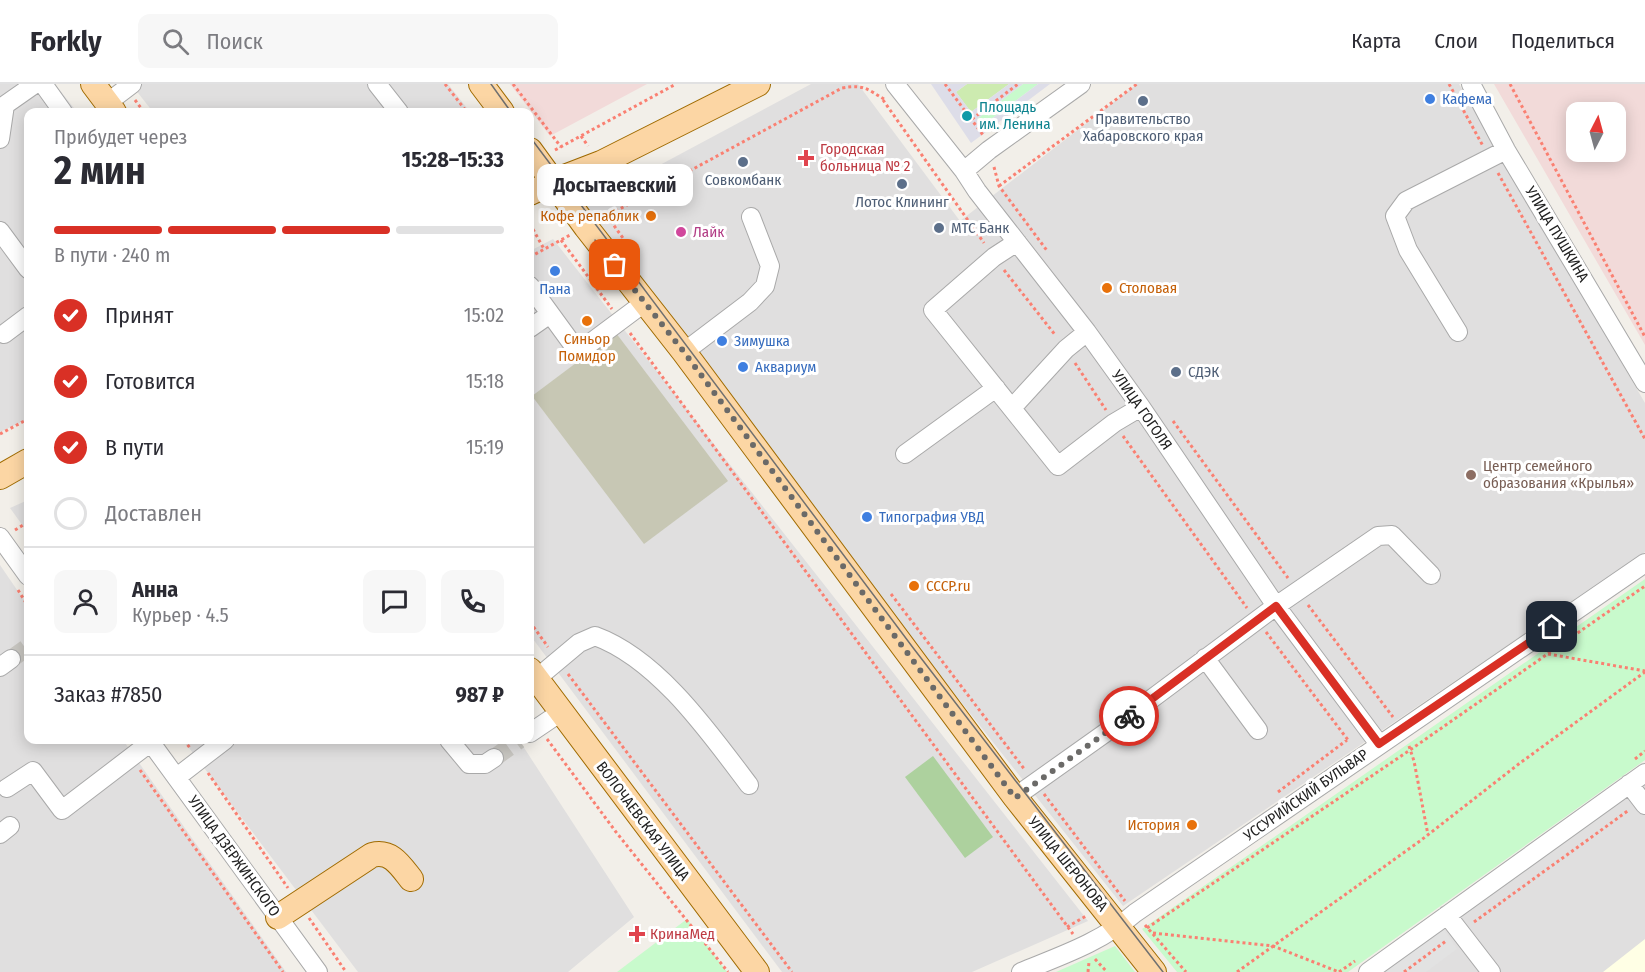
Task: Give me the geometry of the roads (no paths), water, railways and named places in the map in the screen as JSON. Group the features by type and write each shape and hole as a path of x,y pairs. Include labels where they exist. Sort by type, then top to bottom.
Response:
{"main road":[{"path":"482,84 499,108"},
{"path":"534,191 601,163 758,84"},
{"name":"УЛИЦА ШЕРОНОВА","path":"534,156 644,303 684,352 1015,798 1126,920 1154,972"},
{"path":"0,477 24,463"},
{"name":"ВОЛОЧАЕВСКАЯ УЛИЦА","path":"534,675 757,972"},
{"path":"278,917 372,855 391,856 411,879"}],"street":[{"path":"0,139 5,105 35,84"},
{"path":"43,84 60,108"},
{"path":"105,100 132,84"},
{"path":"377,84 396,108"},
{"path":"964,171 989,150 1081,84"},
{"name":"УЛИЦА ПУШКИНА","path":"1472,84 1506,150 1645,383"},
{"name":"УЛИЦА ГОГОЛЯ","path":"897,86 1087,332 1141,406 1276,606 1379,744"},
{"path":"1458,332 1408,250 1395,216 1406,201 1506,150"},
{"path":"684,352 750,302 765,286 770,266 751,217"},
{"path":"0,231 24,264"},
{"path":"1017,242 994,257 933,310 1058,466 1114,423 1141,406"},
{"path":"534,292 573,345 585,347 644,303"},
{"path":"534,325 550,314"},
{"path":"4,334 24,319"},
{"path":"1012,408 1066,349 1087,332"},
{"path":"905,454 996,388"},
{"path":"1015,798 1298,590 1378,536 1392,535 1431,575"},
{"path":"0,537 24,570"},
{"name":"УССУРИЙСКИЙ БУЛЬВАР","path":"1021,972 1084,946 1126,920 1645,563"},
{"path":"534,673 558,661 579,643 595,636 613,643 668,685 749,785"},
{"path":"1205,658 1258,730"},
{"path":"534,730 561,712"},
{"path":"7,788 33,771 62,810 146,744"},
{"name":"УЛИЦА ДЗЕРЖИНСКОГО","path":"152,744 318,972"},
{"path":"177,777 220,744"},
{"path":"452,744 469,764 485,765 494,758"},
{"path":"1368,972 1645,773"},
{"path":"1629,784 1643,803"},
{"path":"1447,915 1491,972"}],"tunnel":[{"path":"11,659 24,650"},
{"path":"494,758 513,744"}],"tram line":[{"path":"491,84 508,108"},
{"path":"534,142 914,649 1163,972"},
{"path":"544,169 568,203"},
{"path":"595,240 624,278"}],"place":[{"name":"Кафема","path":"1430,99"},
{"name":"Правительство Хабаровского края","path":"1143,101"},
{"name":"Площадь им. Ленина","path":"967,116"},
{"name":"Городская больница № 2","path":"806,158"},
{"name":"Совкомбанк","path":"743,162"},
{"name":"Лотос Клининг","path":"902,184"},
{"name":"Кофе репаблик","path":"651,216"},
{"name":"МТС Банк","path":"939,228"},
{"name":"Лайк","path":"681,232"},
{"name":"Досытаевский","path":"615,265"},
{"name":"Пана","path":"555,271"},
{"name":"Столовая","path":"1107,288"},
{"name":"Синьор Помидор","path":"587,321"},
{"name":"Зимушка","path":"722,341"},
{"name":"Аквариум","path":"743,367"},
{"name":"СДЭК","path":"1176,372"},
{"name":"Центр семейного образования «Крылья»","path":"1471,475"},
{"name":"Типография УВД","path":"867,517"},
{"name":"СССР.ru","path":"914,586"},
{"name":"История","path":"1192,825"},
{"name":"КринаМед","path":"637,934"}]}
